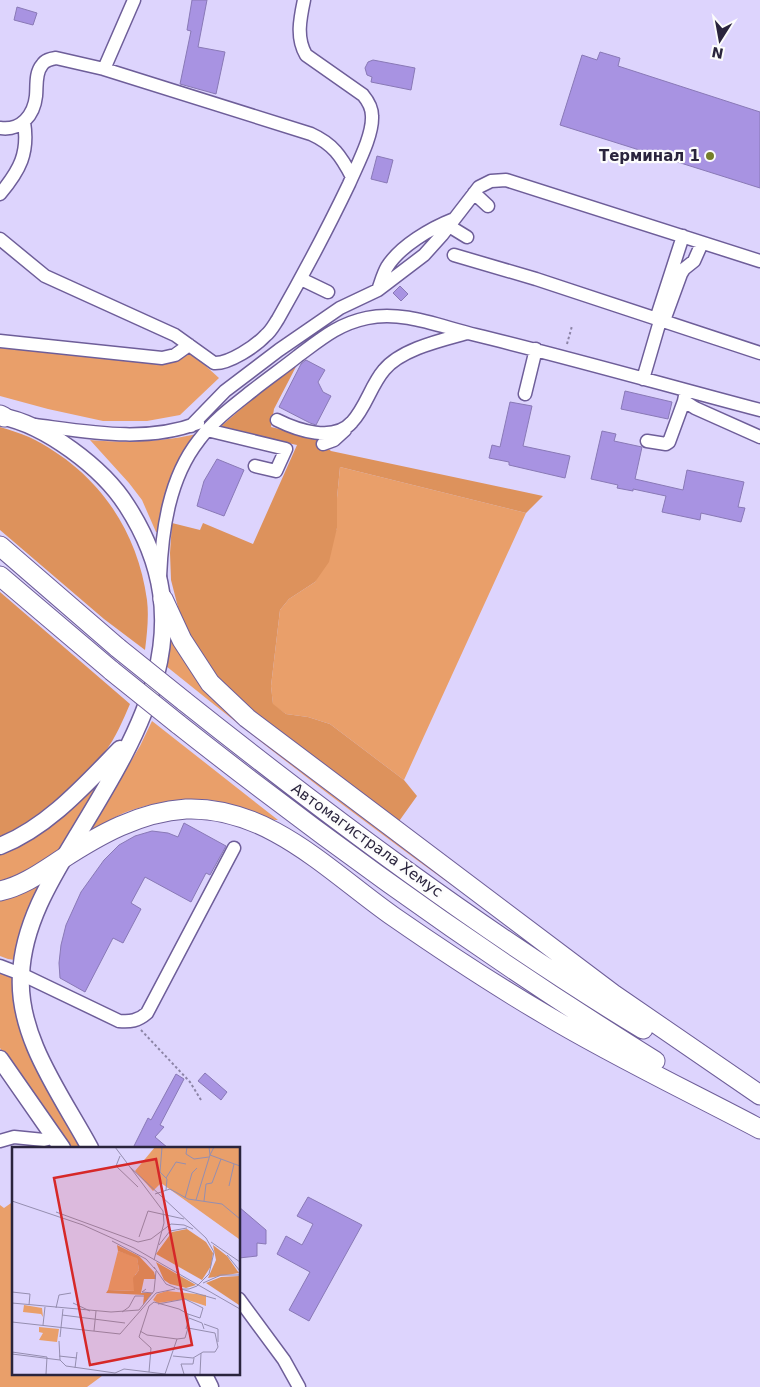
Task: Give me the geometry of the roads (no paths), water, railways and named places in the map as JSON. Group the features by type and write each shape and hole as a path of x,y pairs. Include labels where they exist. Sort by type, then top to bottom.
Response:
{"highway":[{"name":"Автомагистрала Хемус","path":"0,546 118,648 184,701 280,777 420,879 530,956 614,1011 760,1097"},
{"name":"Автомагистрала Хемус","path":"0,576 178,724 268,795 346,853 495,958 760,1128"},
{"path":"163,599 182,640 210,682 247,718 613,994 760,1097"},
{"path":"0,891 33,878 97,837 128,822 150,815 186,809 223,812 242,817 296,844 394,917 544,1014 760,1128"}],"main road":[{"path":"1,416 28,424 48,435 82,458 121,495 137,521 160,578 163,599 162,651 155,681 144,713 106,789 64,858 35,913 27,941 21,974 21,1000 31,1033 50,1079 89,1147"},
{"path":"0,846 29,830 57,811 131,738"},
{"path":"0,1059 58,1143"},
{"path":"204,1374 210,1387"}],"street":[{"path":"104,68 134,0"},
{"path":"0,239 45,276 175,335 214,363 226,361 258,343 268,334 278,319 352,177 369,132 372,116 370,104 363,95 306,55 301,47 299,34 300,15 304,0"},
{"path":"0,128 17,128 32,112 36,99 38,71 43,63 56,58 104,68 311,134 325,140 336,151 352,177"},
{"path":"0,194 10,182 26,149 27,136 24,122"},
{"path":"28,424 131,434 176,431 191,426 221,385 257,361 279,350 340,308 378,290 387,268 395,256 428,231 451,222 474,192 484,184 506,180 760,261"},
{"path":"474,192 488,206"},
{"path":"451,222 468,236"},
{"path":"660,321 658,313 683,236"},
{"path":"643,379 660,321 666,315 681,274 694,261 702,243"},
{"path":"454,255 536,279 760,353"},
{"path":"301,278 328,292"},
{"path":"160,578 164,526 172,494 186,459 207,430 218,418 284,365 324,336 354,321 388,316 403,317 536,349 643,379 685,396 760,410"},
{"path":"323,444 334,440 352,423 384,370 398,357 467,333"},
{"path":"0,341 162,358 175,355 189,345"},
{"path":"525,394 536,349"},
{"path":"685,396 696,408 760,436"},
{"path":"647,441 666,444 670,442 685,396"},
{"path":"277,420 293,428 309,432 334,431 352,423"},
{"path":"207,430 286,449 276,471 255,466"},
{"path":"0,966 21,974 112,1018 120,1021 133,1021 147,1013 234,848"},
{"path":"0,1141 14,1137 58,1143"},
{"path":"240,1300 284,1360 299,1387"}],"place":[{"name":"Терминал 1","path":"710,156"}]}
